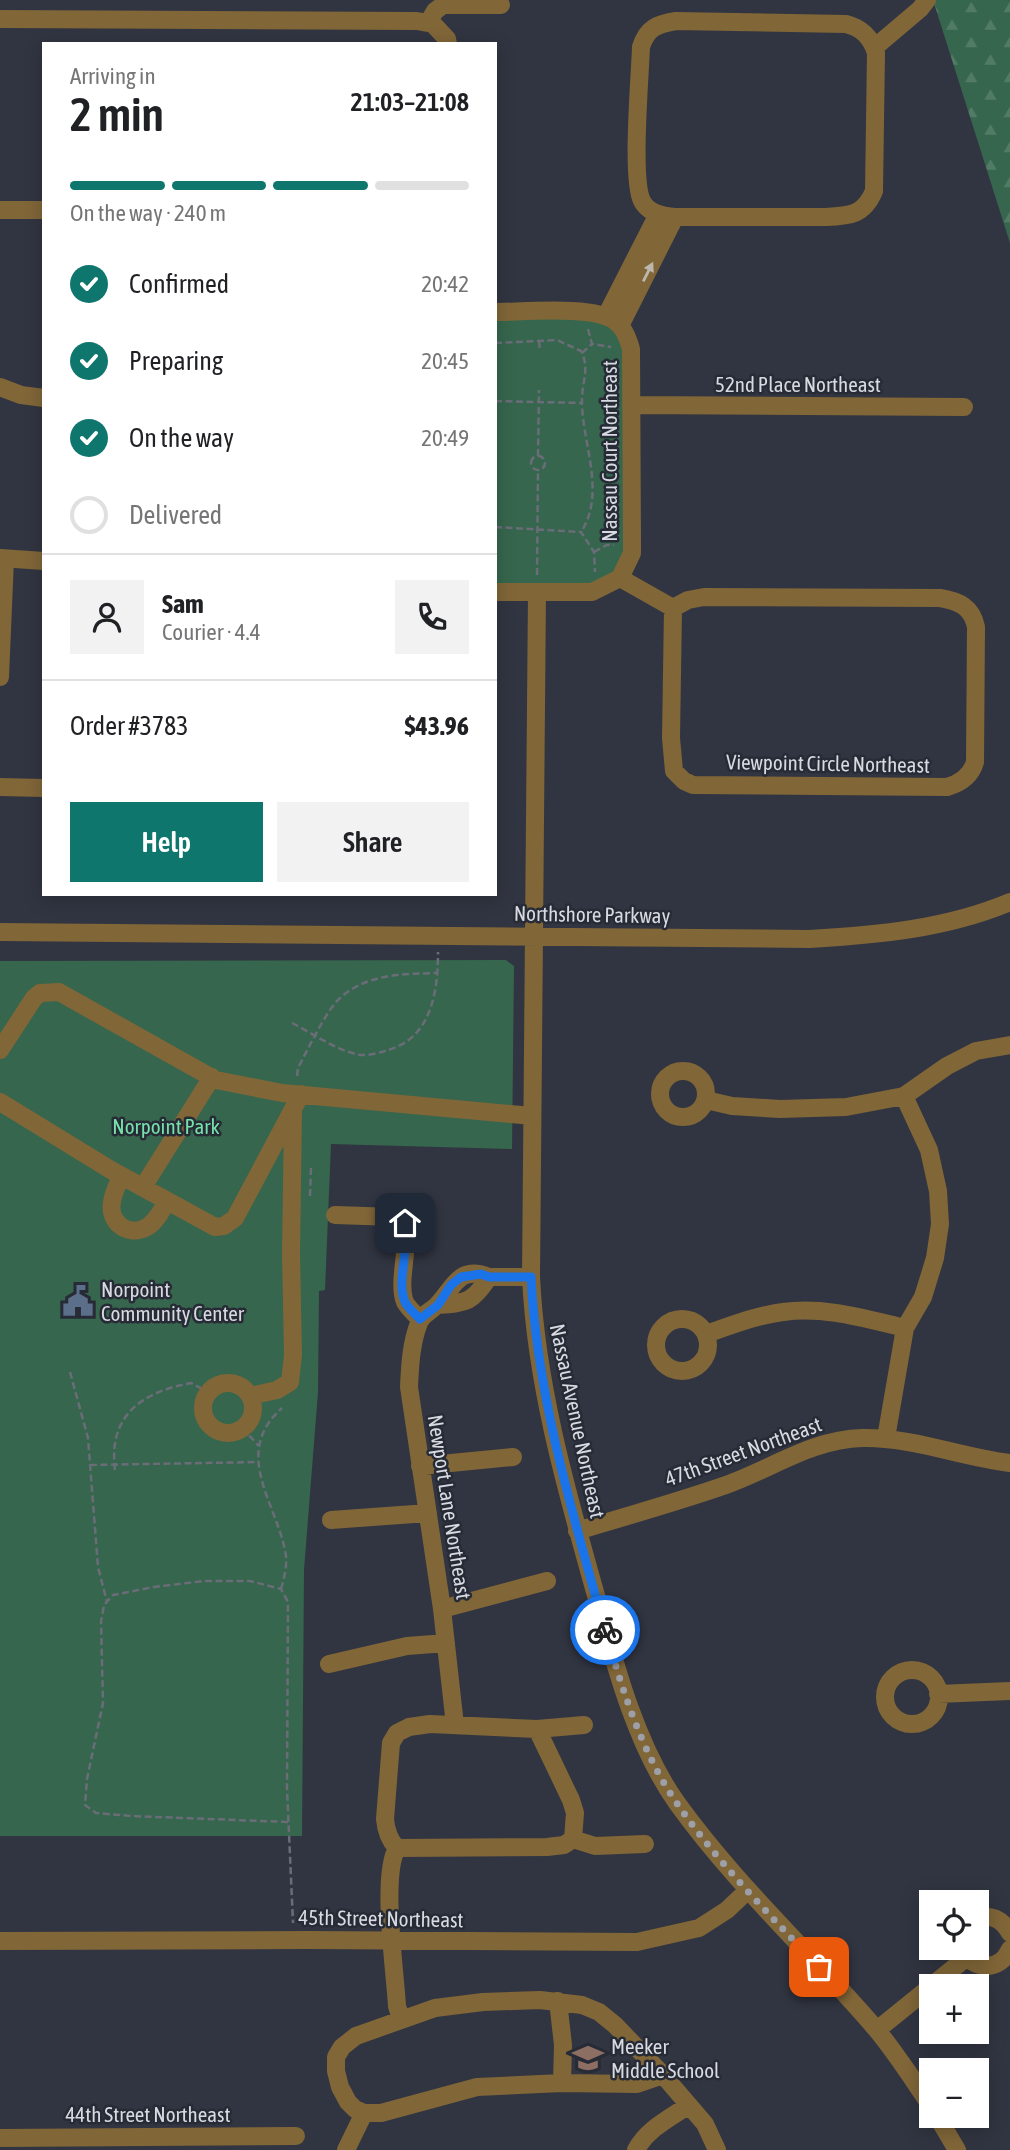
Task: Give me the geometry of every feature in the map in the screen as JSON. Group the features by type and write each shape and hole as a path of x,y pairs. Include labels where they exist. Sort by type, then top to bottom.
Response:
{"street":[{"path":"874,48 927,0"},
{"path":"428,23 435,11 443,5 501,5"},
{"path":"0,19 417,21 433,24 444,34 447,42"},
{"path":"676,21 846,24 862,30 874,48 873,191 869,201 849,216 666,215 646,207 641,199 637,170 641,47 644,36 653,27 676,21"},
{"path":"0,210 42,210"},
{"path":"497,312 605,318 666,215"},
{"name":"Nassau Court Northeast","path":"605,318 628,338 631,349 632,553 620,578"},
{"path":"0,387 21,395 42,398"},
{"name":"52nd Place Northeast","path":"631,405 964,407"},
{"path":"0,677 3,558 42,561"},
{"path":"497,592 592,592 620,578 673,608"},
{"name":"Nassau Avenue Northeast","path":"537,592 531,1277 540,1370 578,1531 614,1660 644,1742 676,1801 747,1891 877,2030 919,2089"},
{"name":"Viewpoint Circle Northeast","path":"704,597 940,598 955,601 969,610 976,627 973,770 963,781 947,787 693,785 684,781 674,771 671,738 673,608 688,600 704,597"},
{"path":"0,787 42,788"},
{"name":"Northshore Parkway","path":"0,932 809,939 898,932 947,922 1010,902"},
{"path":"0,1050 34,998 40,993 59,992 212,1077 297,1102 532,1116"},
{"path":"706,1100 732,1106 780,1109 846,1107 904,1096 947,1066 976,1051 1010,1045"},
{"path":"143,1187 212,1077"},
{"path":"886,1438 905,1328 923,1297 940,1224 938,1191 929,1150 904,1096"},
{"path":"0,1102 121,1175 215,1227 230,1223 297,1102"},
{"path":"250,1396 277,1390 290,1382 293,1355 290,1253 297,1102"},
{"path":"121,1175 111,1202 112,1218 120,1227 135,1230 146,1228 155,1220 167,1201"},
{"path":"335,1215 395,1217 405,1223 408,1236 402,1292 406,1305 420,1319 438,1305 463,1303 477,1296 489,1277 531,1277"},
{"path":"706,1334 782,1312 814,1310 905,1328"},
{"name":"Newport Lane Northeast","path":"420,1319 410,1364 409,1387 442,1609 455,1725"},
{"path":"230,1383 245,1389 250,1396 253,1412 242,1429 230,1433 222,1432 208,1423 202,1408 208,1392 214,1387 230,1383"},
{"name":"47th Street Northeast","path":"578,1531 728,1484 789,1456 832,1441 886,1438 1010,1463"},
{"path":"420,1466 513,1457"},
{"path":"331,1520 428,1513"},
{"path":"442,1609 547,1581"},
{"path":"328,1664 407,1646 446,1643"},
{"path":"939,1694 1010,1691"},
{"path":"573,1839 564,1845 547,1847 397,1848 391,1842 386,1828 391,1743 397,1732 430,1724 537,1729 584,1724"},
{"path":"537,1729 575,1812 573,1839"},
{"path":"573,1839 595,1846 645,1844"},
{"path":"397,1848 391,1864 390,1924 397,2006 401,2019"},
{"name":"45th Street Northeast","path":"0,1941 637,1942 699,1928 727,1910 747,1891"},
{"path":"989,1917 1000,1920 1010,1933"},
{"path":"972,1960 979,1966 987,1967 1002,1961 1010,1949"},
{"path":"877,2030 956,1960"},
{"path":"558,2001 563,2045 562,2083"},
{"path":"663,2075 637,2084 562,2083 477,2087 382,2113 364,2113 348,2102 336,2071 337,2057 342,2047 356,2036 435,2008 483,2003 558,2001 582,2005 599,2012 615,2025 663,2075 705,2124 718,2150"},
{"path":"636,2150 641,2140 689,2105"},
{"path":"346,2150 364,2113"},
{"path":"944,2128 957,2150"},
{"name":"44th Street Northeast","path":"0,2138 296,2136"}],"path":[{"path":"592,344 587,332 605,318"},
{"path":"539,341 540,351"},
{"path":"497,343 556,341 572,346 582,353 586,373 582,403 592,476 591,502 581,532"},
{"path":"582,353 592,344 631,349"},
{"path":"538,470 532,467 531,462 538,456 539,390"},
{"path":"497,401 582,403"},
{"path":"538,456 544,459 545,463 544,467 538,470"},
{"path":"537,592 538,470"},
{"path":"497,527 581,532"},
{"path":"581,532 594,552 595,571 602,587"},
{"path":"594,552 607,545 632,545"},
{"path":"292,1023 357,1055 375,1054 397,1048 416,1033 427,1018 435,998 438,934"},
{"path":"71,1372 88,1438 98,1567 107,1602"},
{"path":"115,1470 115,1436 121,1421 137,1404 157,1391 191,1383 208,1392"},
{"path":"242,1429 260,1447"},
{"path":"90,1465 259,1462"},
{"path":"288,1822 131,1816 96,1813 85,1805 103,1703 101,1622 104,1605 113,1595 204,1581 250,1581 281,1589 288,1602 288,1822 294,1940"}],"green space":[{"path":"933,0 1010,0 1010,243"},
{"path":"497,312 590,312 628,338 632,553 620,578 592,592 497,592"},
{"name":"Norpoint Park","path":"506,960 514,966 512,1149 331,1144 325,1290 319,1291 318,1392 304,1570 302,1836 0,1836 0,961"}],"way so far":[{"path":"605,1630 644,1742 676,1801 724,1865 819,1967"}],"place":[{"name":"Norpoint Community Center","path":"78,1301"},
{"name":"Meeker Middle School","path":"588,2058"}],"route":[{"path":"405,1223 408,1236 402,1292 406,1305 420,1319 438,1305 451,1285 461,1277 481,1274 489,1277 531,1277 535,1337 547,1404 605,1630"}]}
